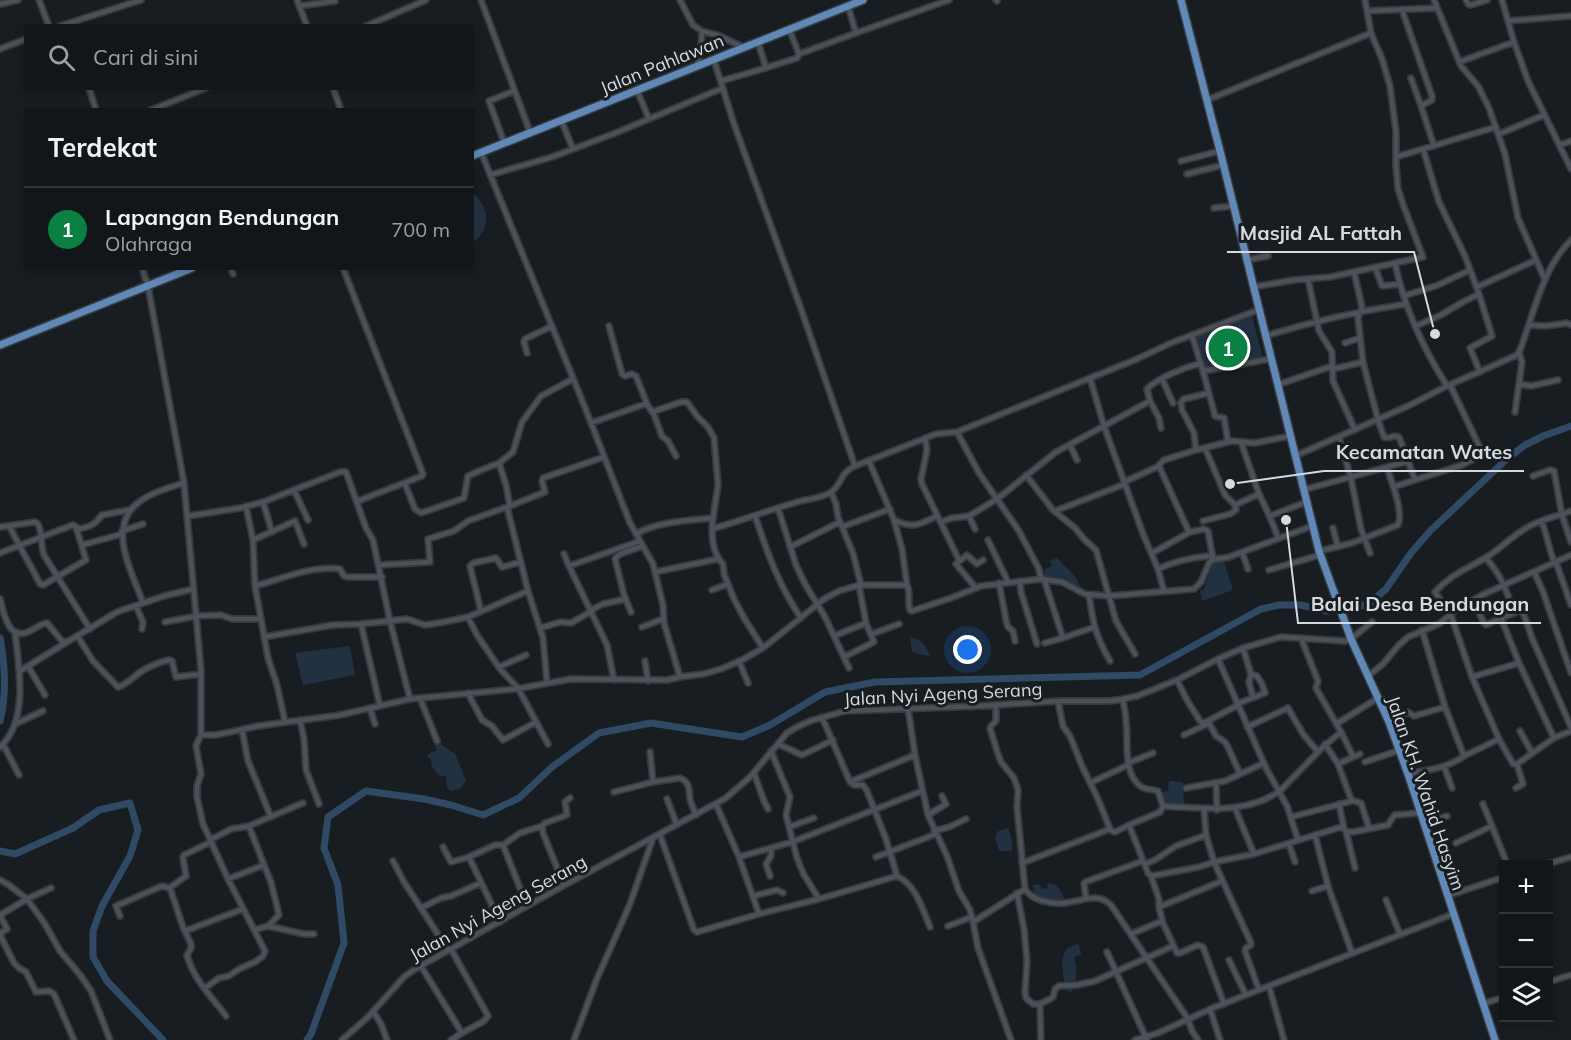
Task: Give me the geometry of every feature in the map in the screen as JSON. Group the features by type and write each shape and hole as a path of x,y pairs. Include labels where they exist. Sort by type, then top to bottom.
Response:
{"main road":[{"name":"Jalan Pahlawan","path":"474,155 697,66 715,62 743,47 863,0"},
{"name":"Jalan KH. Wahid Hasyim","path":"1180,0 1220,151 1319,553 1344,622 1400,750 1495,1040"},
{"path":"0,345 187,270"}],"street":[{"path":"0,4 18,0"},
{"path":"39,0 48,24"},
{"path":"70,24 141,0"},
{"path":"297,0 306,24"},
{"path":"371,24 426,0"},
{"path":"482,0 530,132"},
{"path":"680,0 693,25 702,31 743,47"},
{"path":"721,81 797,58 799,54 949,0"},
{"path":"1253,287 1330,277 1423,256 1398,189 1396,132 1390,87 1371,33 1365,0"},
{"path":"1434,0 1459,62 1480,90 1489,108 1505,154 1518,218 1545,280"},
{"path":"1466,0 1469,5 1487,0"},
{"path":"1502,0 1528,81 1571,169"},
{"path":"299,6 335,1"},
{"path":"848,6 856,33"},
{"path":"1367,11 1437,8"},
{"path":"1402,10 1433,98 1421,106"},
{"path":"1508,21 1571,16"},
{"path":"789,29 799,54"},
{"path":"697,66 702,31"},
{"path":"1206,100 1371,33"},
{"path":"0,49 24,40"},
{"path":"758,42 766,68"},
{"path":"1459,62 1514,42"},
{"path":"715,62 734,124 855,466"},
{"path":"1411,78 1434,146"},
{"path":"490,175 573,149 723,88"},
{"path":"90,90 95,108"},
{"path":"156,108 201,90"},
{"path":"334,90 340,108"},
{"path":"637,90 649,119"},
{"path":"504,142 489,102 514,91"},
{"path":"1499,134 1544,115"},
{"path":"561,120 573,149"},
{"path":"1396,157 1496,127"},
{"path":"1560,145 1571,141"},
{"path":"1423,149 1442,209 1477,287 1492,336 1470,348 1480,372"},
{"path":"1181,161 1220,151"},
{"path":"481,152 626,513 653,564 663,605 663,619 680,677"},
{"path":"1209,154 1213,167"},
{"path":"1187,174 1223,165"},
{"path":"1214,208 1233,206"},
{"path":"1295,456 1514,357 1519,352 1530,325 1545,280 1558,254 1571,240"},
{"path":"1246,260 1268,256"},
{"path":"1477,287 1536,260"},
{"path":"1393,487 1462,465 1483,454 1449,386 1428,355 1406,304 1395,263"},
{"path":"1375,267 1382,286 1400,284"},
{"path":"143,270 148,286 188,516 201,674 201,735 196,746 201,774 197,786 197,797 203,824 228,879 265,949 263,956 255,962 229,976 219,978 205,988"},
{"path":"344,270 423,474 405,484 358,501"},
{"path":"1404,296 1438,285 1470,270"},
{"path":"1354,272 1362,307 1358,318 1363,362 1378,420 1384,437 1399,437 1415,480"},
{"path":"1308,279 1316,323 1321,336 1332,352 1333,381 1355,430"},
{"path":"1416,326 1479,294"},
{"path":"1265,336 1298,326 1406,304"},
{"path":"712,529 819,497 831,492 840,483 845,471 855,466 936,434 957,432 1258,310"},
{"path":"1530,325 1546,326 1567,323 1571,325"},
{"path":"527,353 525,339 552,326"},
{"path":"609,326 622,374 636,376 662,436 668,441 676,456"},
{"path":"1192,335 1215,416 1224,417 1228,442"},
{"path":"1345,342 1360,338"},
{"path":"1515,412 1522,362 1519,352"},
{"path":"1203,371 1270,359"},
{"path":"1277,385 1333,367 1363,362"},
{"path":"1161,428 1159,418 1150,401 1148,388 1162,379 1201,363"},
{"path":"1090,378 1104,426 1158,569 1164,591"},
{"path":"405,484 415,509 420,513 464,498 468,476 499,463 513,452 522,422 541,396 573,379"},
{"path":"1162,379 1173,403"},
{"path":"1519,384 1531,386 1558,380"},
{"path":"1196,450 1194,433 1180,402 1209,393"},
{"path":"941,522 969,516 997,499 1045,460 1150,401"},
{"path":"653,412 686,402 714,438 717,476 712,529 713,544 744,618 763,648"},
{"path":"591,423 647,405"},
{"path":"957,432 979,473 1019,531 1035,561 1063,638"},
{"path":"1055,511 1125,483 1159,466 1164,460 1228,442 1255,443 1290,436"},
{"path":"925,438 926,458 921,479 959,560"},
{"path":"1339,438 1351,478 1361,529 1370,553"},
{"path":"1241,442 1259,494 1278,538"},
{"path":"1070,445 1077,460"},
{"path":"1203,521 1234,512 1236,509 1235,505 1224,495 1205,448"},
{"path":"379,565 430,562 428,539 454,531 468,521 545,492 543,478 604,457"},
{"path":"869,461 894,520 902,549 909,589 909,607 912,611 985,585 1042,579 1062,582 1089,595 1132,595 1196,588 1213,558"},
{"path":"1303,490 1409,461"},
{"path":"499,463 506,485 520,562 544,642 547,683"},
{"path":"1159,466 1190,532"},
{"path":"1269,570 1394,527 1399,522 1398,505 1387,467"},
{"path":"1533,476 1550,470 1554,471 1562,514 1571,542"},
{"path":"188,516 246,507 345,471 358,501 366,528 373,540 390,621 410,699"},
{"path":"1026,475 1055,511 1076,528 1096,550 1116,621 1135,654"},
{"path":"143,603 124,548 122,532 126,517 130,510 144,498 184,483"},
{"path":"294,490 308,520"},
{"path":"831,492 836,504 837,515 853,553 866,623 874,641 844,657"},
{"path":"1235,505 1259,494"},
{"path":"263,502 272,532"},
{"path":"1269,516 1306,502"},
{"path":"246,507 253,540 255,586 264,637 285,722"},
{"path":"778,508 790,548 805,584 818,604 849,668"},
{"path":"790,548 828,527 890,509"},
{"path":"0,553 73,525 80,529 93,525 102,515 130,510"},
{"path":"1517,764 1513,764 1499,739 1472,677 1450,615 1435,592 1444,582 1486,558 1524,529 1571,511"},
{"path":"755,516 778,578 801,618"},
{"path":"894,520 910,526 937,516"},
{"path":"969,516 975,530"},
{"path":"636,534 668,524 713,518"},
{"path":"1542,521 1571,604"},
{"path":"253,540 295,522 304,544"},
{"path":"0,527 37,523 42,537 43,553 90,629"},
{"path":"82,545 143,524"},
{"path":"9,526 40,584 46,584 86,560 76,528"},
{"path":"1158,569 1203,556 1226,558 1312,526"},
{"path":"1333,528 1338,547"},
{"path":"1152,553 1190,532 1207,529 1213,558"},
{"path":"988,540 1008,582"},
{"path":"569,566 641,543"},
{"path":"631,612 625,599 615,559 641,543"},
{"path":"1242,552 1248,569"},
{"path":"564,554 607,645 614,680"},
{"path":"976,588 956,564 967,555 977,564 983,560"},
{"path":"1368,676 1389,659 1404,640 1439,624 1473,600 1571,555"},
{"path":"481,611 470,566 495,558 502,567 520,562"},
{"path":"1486,558 1496,570 1514,613"},
{"path":"655,572 718,559"},
{"path":"255,586 291,575 323,569 340,569 347,578 382,577"},
{"path":"1534,572 1571,673"},
{"path":"1020,581 1021,592 1037,644"},
{"path":"999,583 1006,620 1008,627 1013,631 1015,641"},
{"path":"712,590 728,584"},
{"path":"201,735 216,735 285,722 340,715 410,699 518,688 580,678 648,681 703,674 739,661 763,648 818,604 839,591 860,585 907,585"},
{"path":"20,671 111,615 164,596 193,589"},
{"path":"264,637 322,626 390,621 411,620 428,625 468,617 528,591"},
{"path":"1089,595 1094,627 1110,661"},
{"path":"540,628 561,622 571,623 612,601 625,599"},
{"path":"0,600 5,618 15,633 26,633 46,623 62,641 67,642"},
{"path":"1473,600 1486,625 1522,609 1571,729 1517,764"},
{"path":"136,606 143,622 142,629"},
{"path":"165,622 197,616 222,615 232,619 261,619"},
{"path":"468,617 477,635 506,677 518,688 548,744"},
{"path":"1501,618 1554,738"},
{"path":"642,627 663,619"},
{"path":"1351,639 1372,622"},
{"path":"834,636 866,623"},
{"path":"362,624 380,706"},
{"path":"872,634 899,624"},
{"path":"1045,643 1094,627"},
{"path":"1422,630 1445,707 1464,756"},
{"path":"15,633 20,671 19,704 15,724 2,746 19,776"},
{"path":"78,637 93,661 118,687 123,686 142,671 169,660 176,677 201,674"},
{"name":"Jalan Nyi Ageng Serang","path":"342,1040 404,977 564,885 734,793 787,734 797,727 822,717 845,711 1058,701 1110,701 1137,696 1177,680 1218,658 1281,637 1341,641 1351,639"},
{"path":"1301,638 1318,681 1316,688 1353,756"},
{"path":"1243,648 1251,674 1249,682 1253,697"},
{"path":"499,667 526,656"},
{"path":"1218,658 1263,763 1280,791 1298,840"},
{"path":"645,661 648,681"},
{"path":"739,661 748,683"},
{"path":"1472,677 1519,663"},
{"path":"28,666 45,695"},
{"path":"1184,735 1238,704 1265,693 1257,676 1251,674"},
{"path":"1177,680 1200,721 1209,722"},
{"path":"468,693 482,720 492,726 507,746"},
{"path":"420,698 437,741"},
{"path":"1058,701 1063,726 1070,736 1110,829 1115,832 1160,812 1163,806 1158,791 1139,785 1128,764 1127,723 1123,699"},
{"path":"1336,724 1378,699"},
{"path":"996,705 996,721 990,728 999,756 1014,778 1018,790 1017,807 1025,889 1030,896 1038,900 1066,903 1091,897 1111,904 1188,1019 1198,1040"},
{"path":"1389,722 1408,712 1414,716 1445,707"},
{"path":"370,708 375,724"},
{"path":"908,708 928,815 948,856 959,891 972,919 978,948 1011,1040"},
{"path":"1247,726 1288,708 1303,734 1318,752"},
{"path":"15,724 43,711"},
{"path":"822,717 850,782 854,785 863,785 874,809 897,876"},
{"path":"300,720 304,738 306,770 318,804"},
{"path":"504,740 536,722"},
{"path":"1209,722 1216,736 1225,742 1239,774"},
{"path":"242,730 248,761 271,817"},
{"path":"1520,731 1532,753"},
{"path":"1163,806 1217,810 1235,808 1272,796 1280,791 1325,744 1341,732"},
{"path":"1408,774 1444,766 1499,739"},
{"path":"778,744 802,755 833,740"},
{"path":"1325,744 1338,764 1352,801"},
{"path":"1365,762 1400,750"},
{"path":"771,751 790,797 786,812 792,842 801,868 819,899"},
{"path":"650,752 653,782"},
{"path":"1090,783 1153,753"},
{"path":"1338,764 1360,754"},
{"path":"850,782 915,755"},
{"path":"1186,788 1216,784 1263,763"},
{"path":"1516,788 1523,784 1517,764"},
{"path":"1444,766 1452,788"},
{"path":"754,773 768,808"},
{"path":"614,792 653,782 684,778 688,784 690,800 696,815"},
{"path":"1216,784 1217,810"},
{"path":"739,857 792,842 922,791"},
{"path":"928,815 946,804 942,796"},
{"path":"443,847 451,862 469,857 495,844 502,845 520,833 567,815 565,802 570,798"},
{"path":"667,799 677,825"},
{"path":"1291,817 1352,801 1361,803 1369,828"},
{"path":"170,888 186,876 184,855 231,830 249,826 303,802"},
{"path":"716,804 739,857 759,914"},
{"path":"1339,804 1355,868"},
{"path":"1483,804 1505,860"},
{"path":"1204,808 1206,835 1214,862 1251,943 1245,951 1259,990"},
{"path":"1235,808 1254,854"},
{"path":"1151,876 1254,854 1341,827 1353,832 1388,825 1394,816 1420,813"},
{"path":"1423,824 1447,816"},
{"path":"789,827 814,818"},
{"path":"876,857 966,819"},
{"path":"1129,825 1151,876 1158,896 1162,921 1173,946 1180,954 1198,945 1203,947 1224,1004"},
{"path":"249,826 279,911 278,917 268,926 255,930"},
{"path":"542,826 564,885"},
{"path":"1456,843 1492,826"},
{"path":"1022,863 1110,829"},
{"path":"660,835 694,930 697,932 897,876 909,884 918,898 930,927"},
{"path":"1086,898 1085,882 1155,860 1176,846 1206,835"},
{"path":"1315,835 1328,886 1352,953"},
{"path":"574,1040 596,981 630,904 653,838"},
{"path":"1289,844 1295,862"},
{"path":"502,845 527,906"},
{"path":"770,876 766,864 770,858 771,848"},
{"path":"469,857 500,922"},
{"path":"1553,862 1571,857"},
{"path":"393,861 488,1016 484,1021 451,1040"},
{"path":"228,879 264,865"},
{"path":"1447,896 1499,878"},
{"path":"0,880 27,899 45,924 60,951 81,976 91,991 110,1040"},
{"path":"1159,907 1222,881"},
{"path":"421,908 481,883"},
{"path":"120,916 116,906 162,886 170,888"},
{"path":"1312,891 1328,886"},
{"path":"51,888 0,915 7,929 1,933 1,937 14,963 26,972 35,992 49,991 54,994 74,1040"},
{"path":"170,888 192,945 187,957 199,982 226,1016"},
{"path":"948,926 972,919 1025,889"},
{"path":"753,896 777,890 783,893"},
{"path":"1017,893 1024,929 1027,961 1025,992 1029,1002 1040,1004 1053,997 1054,989 1059,986 1091,982 1173,946"},
{"path":"1386,900 1400,934"},
{"path":"185,931 243,909"},
{"path":"1135,1040 1146,1038 1246,995 1270,988 1453,914"},
{"path":"1131,934 1162,921"},
{"path":"268,926 314,934"},
{"path":"1107,952 1146,1038"},
{"path":"1229,960 1246,995"},
{"path":"421,966 462,1034"},
{"path":"1553,980 1571,975"},
{"path":"1270,988 1284,1040"},
{"path":"1482,1004 1499,998"},
{"path":"1040,1004 1041,1040"},
{"path":"1210,1010 1220,1040"},
{"path":"373,1011 387,1040"},
{"path":"349,1033 352,1040"}],"shaded area":[{"path":"474,194 482,204 486,218 486,225 474,241"},
{"path":"1252,316 1263,359 1203,370 1192,338"},
{"path":"1057,558 1073,575 1080,587 1065,581 1045,578 1045,569 1052,566 1050,561"},
{"path":"1213,562 1224,562 1233,590 1202,601 1200,591 1204,589"},
{"path":"910,637 921,641 931,656 912,652"},
{"path":"350,646 355,675 303,685 295,653"},
{"path":"439,743 455,754 466,781 460,789 451,791 447,787 446,776 440,776 432,767 427,755 437,750 435,744"},
{"path":"1169,781 1183,782 1184,805 1164,805 1162,792 1168,791"},
{"path":"1008,828 1012,840 1012,851 999,851 995,838 998,831"},
{"path":"1049,883 1057,886 1060,891 1064,899 1060,903 1035,897 1033,885 1040,885 1042,889 1048,888"},
{"path":"1078,944 1081,954 1074,957 1076,975 1071,993 1066,990 1062,968 1063,957 1068,948"}],"waterway":[{"path":"307,1040 344,943 338,885 324,848 328,817 366,791 424,799 483,815 519,798 552,767 599,733 651,723 742,737 770,725 825,692 875,682 1140,675 1261,609 1279,605 1301,605 1327,611 1354,609 1371,602 1386,589 1411,553 1430,531 1508,458 1525,445 1571,426"},
{"path":"0,638 4,679 4,700 0,721"},
{"path":"0,851 15,854 73,828 99,810 130,803 138,830 130,856 102,906 93,931 93,957 107,981 163,1040"}],"place":[{"name":"Masjid AL Fattah","path":"1435,334"},
{"name":"Lapangan Bendungan","path":"1228,348"},
{"name":"Kecamatan Wates","path":"1230,484"},
{"name":"Balai Desa Bendungan","path":"1286,520"}]}
